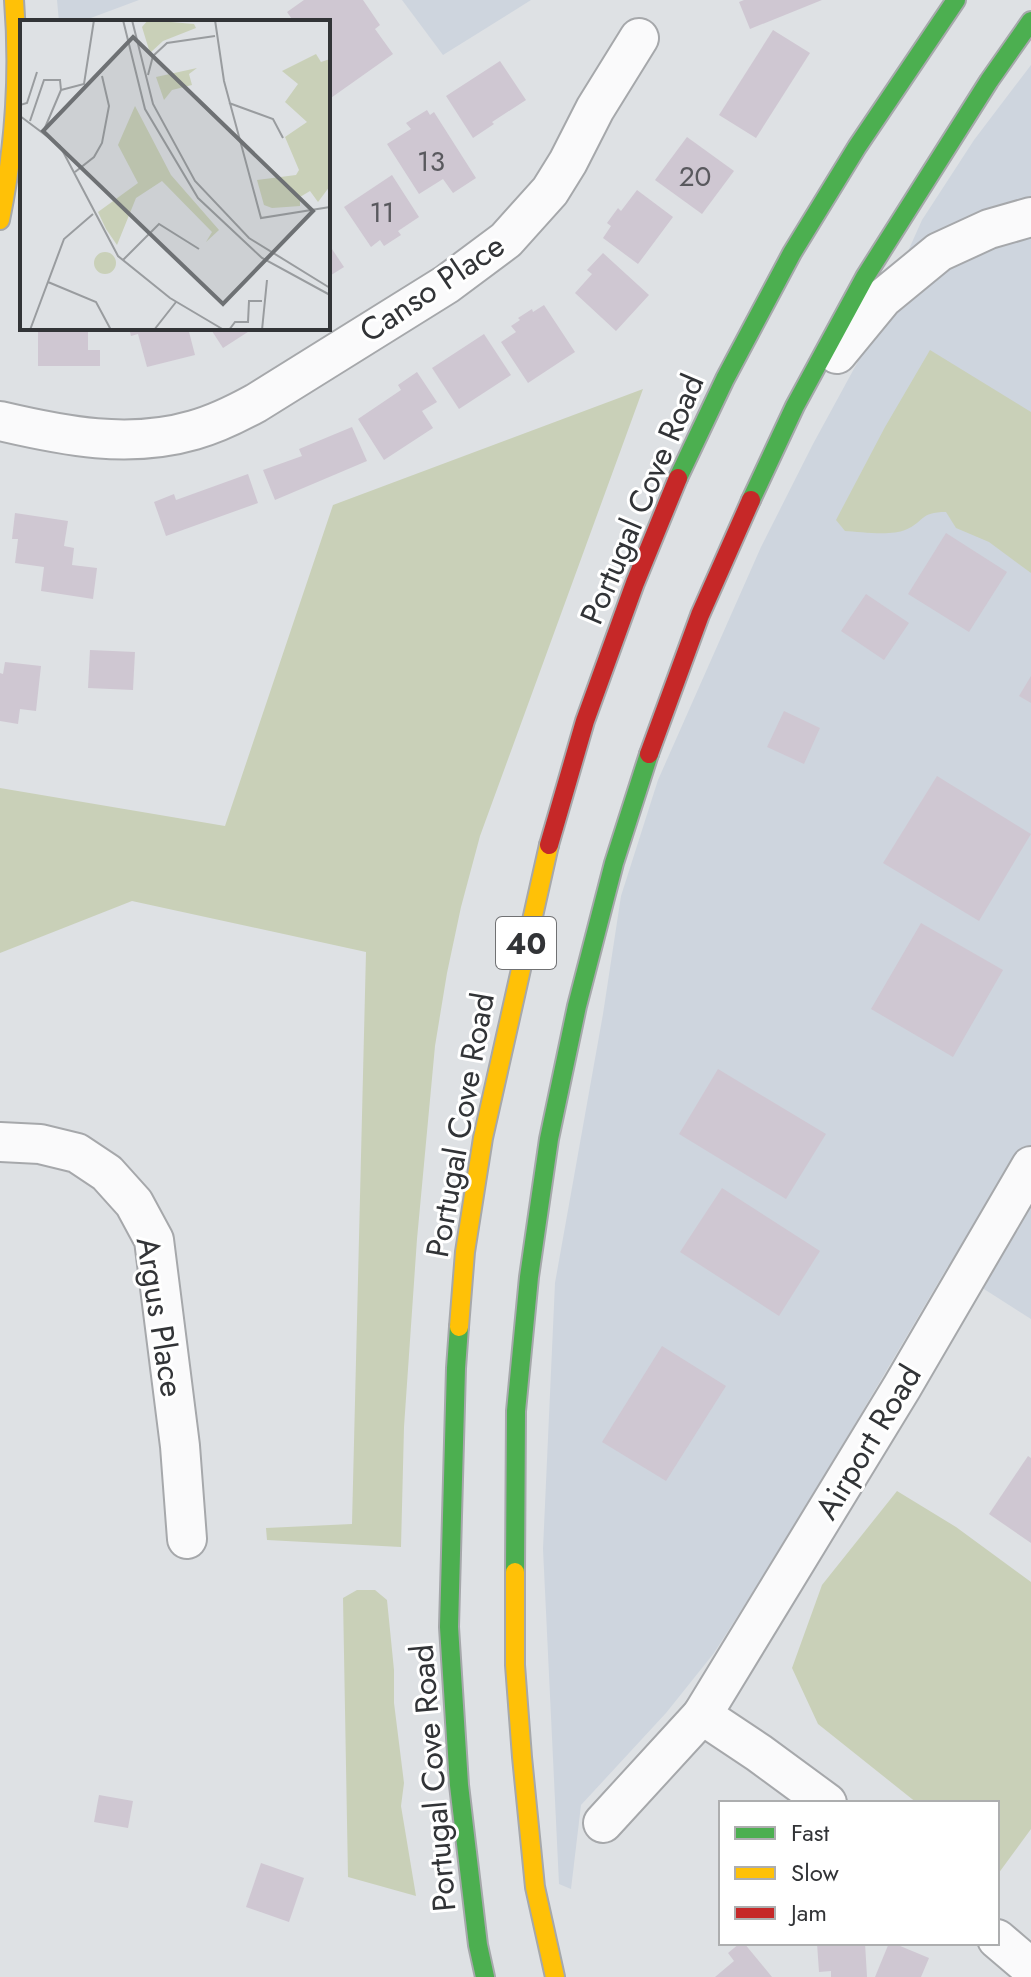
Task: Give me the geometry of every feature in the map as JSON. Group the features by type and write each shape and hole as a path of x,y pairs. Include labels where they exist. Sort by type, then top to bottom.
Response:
{"main road":[{"path":"0,220 13,140 17,44 14,0"},
{"name":"Portugal Cove Road","path":"485,1977 478,1945 459,1785 449,1627 456,1368 465,1252 483,1138 543,867 585,721 635,583 684,464 792,253 857,147 956,0"},
{"name":"40","path":"555,1977 535,1887 515,1665 516,1411 529,1277 549,1139 577,1006 610,877 659,723 700,615 760,478 865,277 989,81 1031,21"}],"street":[{"name":"Canso Place","path":"0,421 94,440 144,439 194,431 256,403 447,284 506,240 550,191 639,38"},
{"path":"795,406 883,298 939,252 989,229 1031,217"},
{"name":"Argus Place","path":"0,1142 40,1144 77,1153 107,1173 134,1203 154,1240 180,1446 187,1539"},
{"name":"Airport Road","path":"603,1823 702,1715 887,1412 1031,1166"},
{"path":"702,1715 824,1801"},
{"path":"999,1941 1031,1968"}],"shaded area":[{"path":"57,0 139,0 85,20 59,20"},
{"path":"402,0 531,0 443,55"},
{"path":"1031,65 1031,1319 948,1266 793,1529 714,1653 666,1713 581,1805 571,1889 559,1884 543,1549 555,1283 621,896 658,780 761,547 862,354 922,220 974,140"}],"green space":[{"path":"930,350 1031,412 1031,573 989,542 956,528 946,512 931,514 911,527 892,533 845,531 836,520"},
{"path":"643,389 480,836 447,973 435,1046 417,1239 404,1427 401,1547 267,1540 266,1528 352,1524 366,952 132,901 0,953 0,788 225,826 333,505"},
{"path":"897,1491 956,1527 1031,1582 1031,1829 999,1873 999,1801 914,1801 818,1724 792,1668 822,1585"},
{"path":"357,1590 375,1590 387,1600 394,1703 404,1783 401,1806 416,1896 348,1877 343,1598"}],"building":[{"path":"304,0 363,0 380,25 375,29 393,54 330,99 330,20 293,20 287,12"},
{"path":"822,0 750,29 739,2"},
{"path":"773,30 810,53 756,138 719,115"},
{"path":"500,61 526,100 473,138 446,96"},
{"path":"427,110 430,115 434,112 476,178 453,193 443,179 419,194 387,144 411,129 406,123"},
{"path":"687,137 734,171 702,214 655,180"},
{"path":"392,175 419,217 398,231 401,235 384,246 380,240 371,247 344,207"},
{"path":"637,190 673,217 638,264 603,238 611,226 607,223"},
{"path":"330,246 344,267 330,276"},
{"path":"603,253 649,295 616,331 575,293 592,274 587,270"},
{"path":"544,305 575,352 528,383 501,342 516,332 511,326 520,320 518,318"},
{"path":"38,330 88,330 88,350 100,350 100,366 38,366"},
{"path":"130,330 189,330 195,355 147,367 138,334 131,336"},
{"path":"211,330 251,330 223,348"},
{"path":"484,334 511,375 459,409 432,368"},
{"path":"417,372 437,402 422,411 433,428 384,460 358,419 401,390 398,385"},
{"path":"352,427 367,461 275,500 263,470 302,456 299,449"},
{"path":"248,474 258,503 166,536 154,502 174,494 176,500"},
{"path":"15,513 68,521 64,546 74,548 72,565 97,568 93,599 41,591 44,567 15,563 18,539 12,539"},
{"path":"946,533 1007,572 969,632 908,594"},
{"path":"866,594 909,623 884,660 841,631"},
{"path":"90,650 135,652 133,690 88,688"},
{"path":"5,662 41,666 36,711 20,709 18,724 0,721 0,673 3,674"},
{"path":"1031,676 1031,703 1019,696"},
{"path":"784,711 820,728 804,764 767,747"},
{"path":"937,776 1031,834 979,921 883,863"},
{"path":"921,923 1003,970 953,1057 871,1009"},
{"path":"718,1069 826,1134 786,1199 679,1134"},
{"path":"722,1188 820,1251 779,1316 680,1252"},
{"path":"662,1346 726,1386 666,1481 602,1442"},
{"path":"1028,1456 1031,1458 1031,1543 989,1514"},
{"path":"99,1795 133,1801 128,1828 94,1822"},
{"path":"261,1863 304,1878 289,1922 246,1907"},
{"path":"738,1945 746,1945 772,1977 715,1977 734,1961 728,1953"},
{"path":"817,1945 865,1945 867,1977 831,1977 831,1971 819,1972"},
{"path":"888,1945 898,1945 929,1958 921,1977 875,1977"}],"traffic: fast":[{"path":"678,478 725,379 792,253 857,147 956,0"},
{"path":"751,500 795,406 865,277 989,81 1031,21"},
{"path":"515,1572 516,1411 529,1277 549,1139 577,1006 614,863 649,754"},
{"path":"459,1327 449,1627 459,1785 478,1945 485,1977"}],"traffic: slow":[{"path":"0,220 15,111 14,0"},
{"path":"459,1327 465,1252 483,1138 549,845"},
{"path":"515,1572 515,1665 522,1757 535,1887 555,1977"}],"traffic: jam":[{"path":"549,845 585,721 635,583 678,478"},
{"path":"649,754 700,615 751,500"}]}
